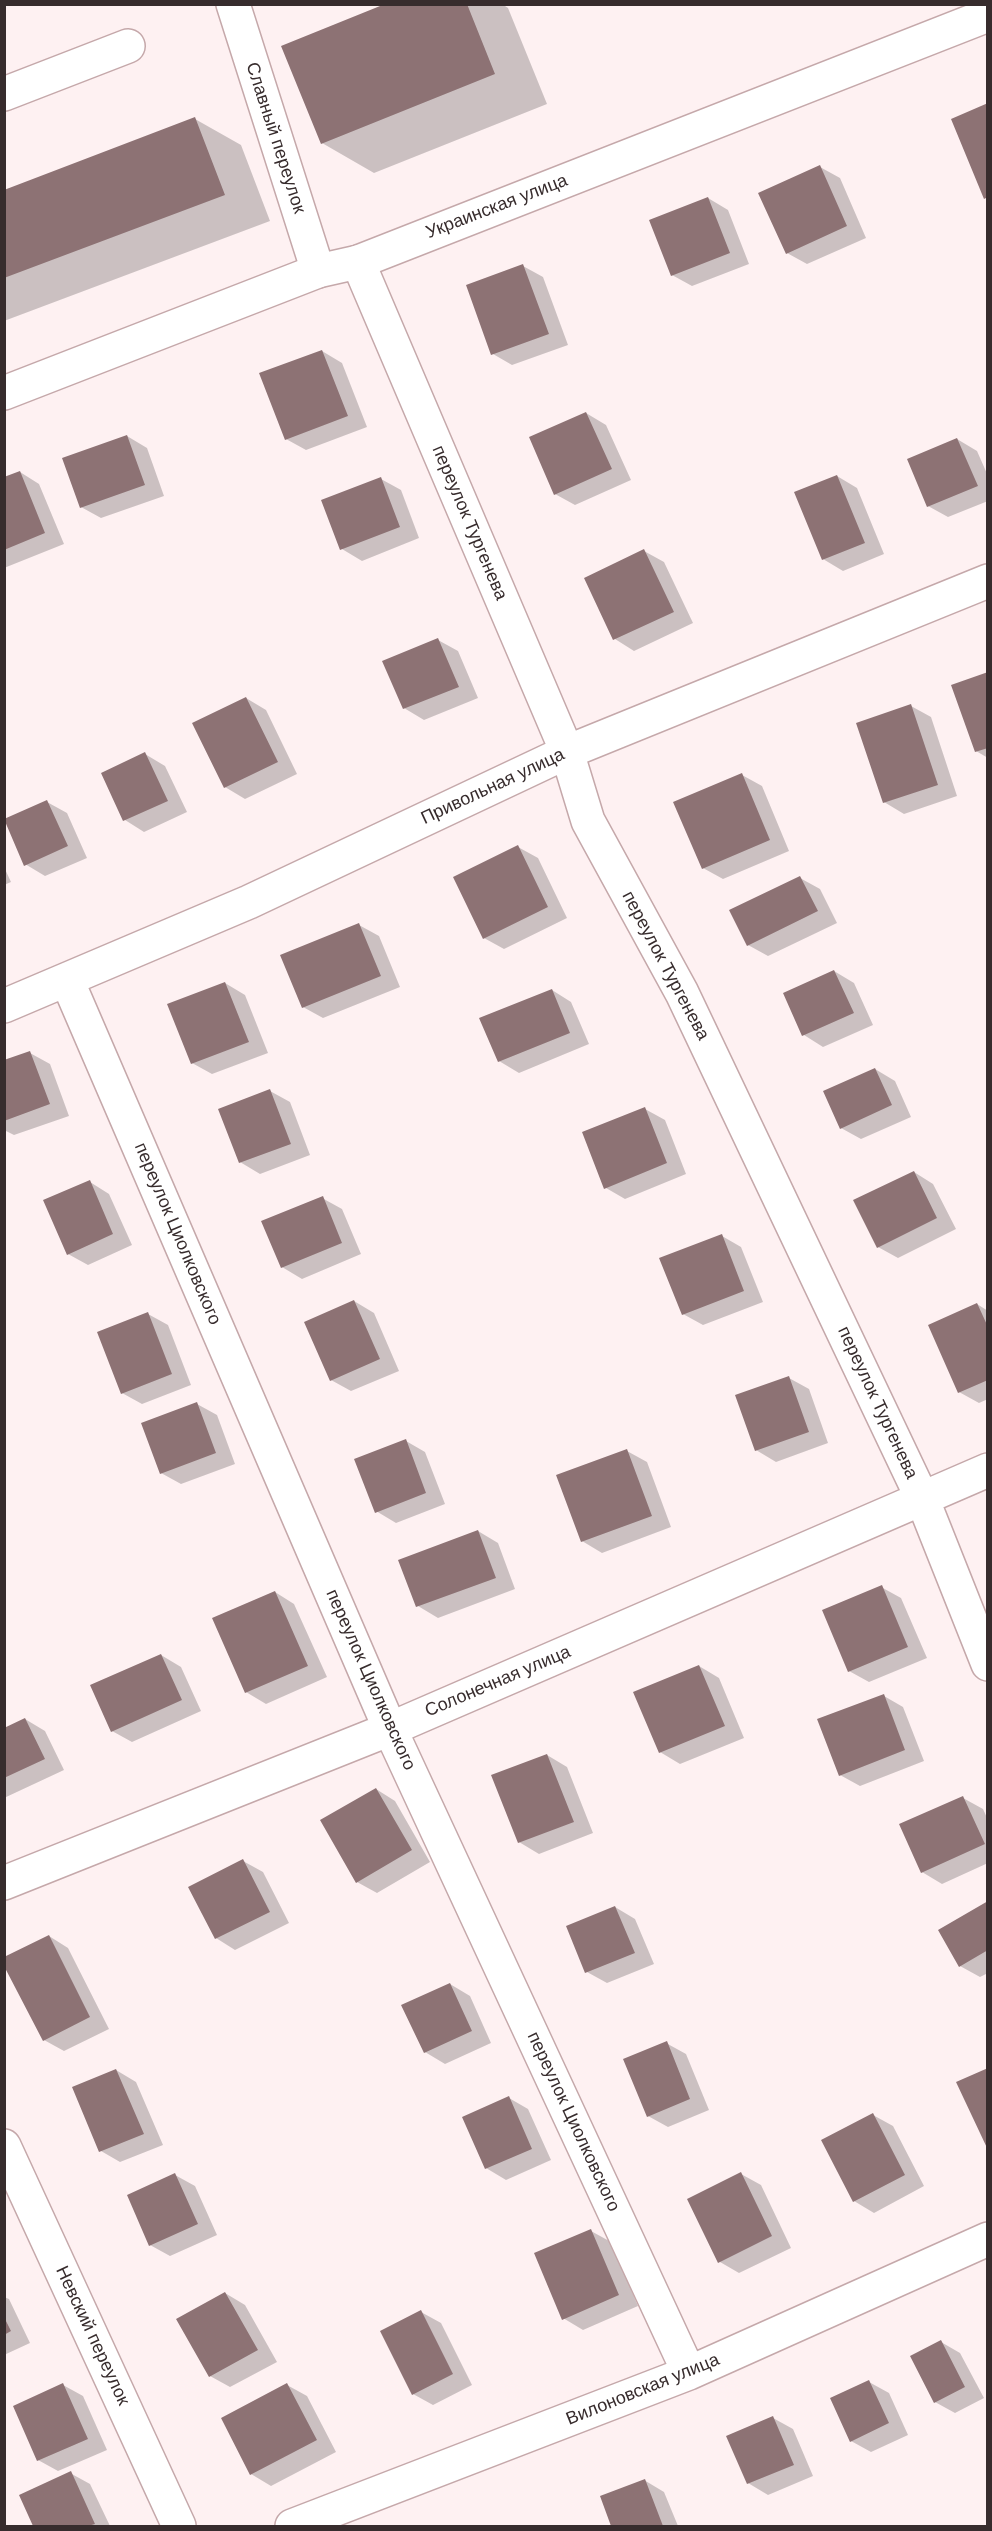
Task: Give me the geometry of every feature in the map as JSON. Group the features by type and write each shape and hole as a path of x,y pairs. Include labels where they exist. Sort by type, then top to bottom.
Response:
{"street":[{"name":"Славный переулок","path":"233,4 318,271"},
{"name":"Украинская улица","path":"4,393 318,271 358,262 987,15"},
{"path":"4,94 128,45"},
{"name":"переулок Тургенева","path":"358,262 567,752 588,822 682,993 922,1498 987,1664"},
{"name":"Привольная улица","path":"4,1006 249,902 567,752 987,581"},
{"name":"переулок Циолковского","path":"67,980 390,1729 689,2373"},
{"name":"Солонечная улица","path":"4,1883 390,1729 987,1470"},
{"name":"Невский переулок","path":"4,2146 179,2526"},
{"name":"Вилоновская улица","path":"292,2526 689,2373 987,2239"}],"building":[{"path":"385,4 467,4 495,74 321,144 281,46"},
{"path":"988,103 988,197 984,199 951,119"},
{"path":"195,117 225,195 4,278 4,190"},
{"path":"820,165 847,226 786,254 758,193"},
{"path":"708,197 730,253 671,276 649,220"},
{"path":"523,264 549,334 491,355 466,285"},
{"path":"322,350 348,416 285,440 259,373"},
{"path":"586,412 612,469 554,495 529,437"},
{"path":"127,435 145,485 80,508 62,458"},
{"path":"957,438 978,486 927,507 907,459"},
{"path":"20,471 45,533 4,550 4,477"},
{"path":"837,475 865,543 822,560 794,492"},
{"path":"381,477 400,527 340,550 321,500"},
{"path":"644,549 674,612 613,640 584,578"},
{"path":"438,638 459,687 403,709 382,661"},
{"path":"988,672 988,748 975,752 951,685"},
{"path":"246,697 278,762 224,788 192,723"},
{"path":"911,704 938,785 883,803 856,723"},
{"path":"145,752 168,801 123,821 101,773"},
{"path":"742,773 770,840 702,869 673,802"},
{"path":"47,800 68,846 24,866 4,819"},
{"path":"518,845 548,907 483,939 453,877"},
{"path":"800,876 818,911 747,946 729,910"},
{"path":"359,923 381,976 302,1008 280,955"},
{"path":"834,970 854,1013 802,1036 783,993"},
{"path":"225,982 249,1042 191,1064 167,1004"},
{"path":"552,989 570,1033 498,1062 479,1018"},
{"path":"30,1051 50,1104 4,1121 4,1060"},
{"path":"875,1068 892,1105 840,1129 823,1091"},
{"path":"270,1089 291,1144 239,1163 218,1109"},
{"path":"645,1107 667,1163 604,1189 582,1132"},
{"path":"914,1171 937,1218 877,1248 853,1200"},
{"path":"90,1180 113,1234 67,1255 43,1200"},
{"path":"323,1196 342,1243 281,1268 261,1221"},
{"path":"722,1234 744,1291 682,1315 659,1258"},
{"path":"354,1300 380,1359 330,1381 304,1322"},
{"path":"977,1303 988,1327 988,1380 958,1393 928,1325"},
{"path":"148,1312 172,1374 121,1394 97,1332"},
{"path":"789,1376 809,1432 755,1451 735,1395"},
{"path":"197,1402 216,1453 160,1474 141,1423"},
{"path":"406,1439 426,1493 375,1513 354,1459"},
{"path":"627,1449 652,1516 581,1542 556,1475"},
{"path":"478,1530 496,1578 416,1607 398,1560"},
{"path":"882,1585 908,1647 848,1672 822,1610"},
{"path":"275,1591 308,1666 245,1693 212,1618"},
{"path":"161,1654 182,1700 111,1732 90,1685"},
{"path":"699,1665 725,1726 659,1753 633,1692"},
{"path":"884,1694 905,1750 839,1776 817,1719"},
{"path":"25,1718 45,1759 4,1778 4,1728"},
{"path":"547,1754 574,1822 518,1843 491,1775"},
{"path":"376,1788 412,1850 356,1883 320,1820"},
{"path":"963,1796 985,1844 921,1873 899,1824"},
{"path":"243,1859 270,1912 215,1939 188,1887"},
{"path":"988,1901 988,1950 959,1967 938,1930"},
{"path":"615,1906 635,1953 585,1973 566,1926"},
{"path":"49,1935 90,2017 43,2041 4,1966 4,1957"},
{"path":"450,1983 472,2031 424,2053 401,2005"},
{"path":"667,2041 690,2099 647,2117 623,2059"},
{"path":"988,2068 988,2150 956,2082"},
{"path":"116,2069 144,2134 99,2152 72,2087"},
{"path":"509,2096 532,2149 485,2169 462,2117"},
{"path":"873,2113 905,2175 853,2202 821,2140"},
{"path":"741,2172 772,2236 718,2263 687,2199"},
{"path":"175,2173 198,2224 149,2246 127,2195"},
{"path":"591,2229 619,2295 562,2320 534,2253"},
{"path":"225,2292 258,2350 209,2377 176,2319"},
{"path":"421,2310 453,2374 412,2395 380,2331"},
{"path":"4,2317 11,2331 4,2335"},
{"path":"941,2340 965,2387 934,2403 910,2356"},
{"path":"869,2380 889,2423 850,2442 830,2398"},
{"path":"63,2383 88,2439 37,2461 13,2406"},
{"path":"287,2383 317,2440 250,2475 221,2418"},
{"path":"773,2416 794,2465 747,2484 726,2436"},
{"path":"71,2471 95,2524 33,2526 19,2495"},
{"path":"645,2479 663,2526 611,2526 600,2496"}]}
